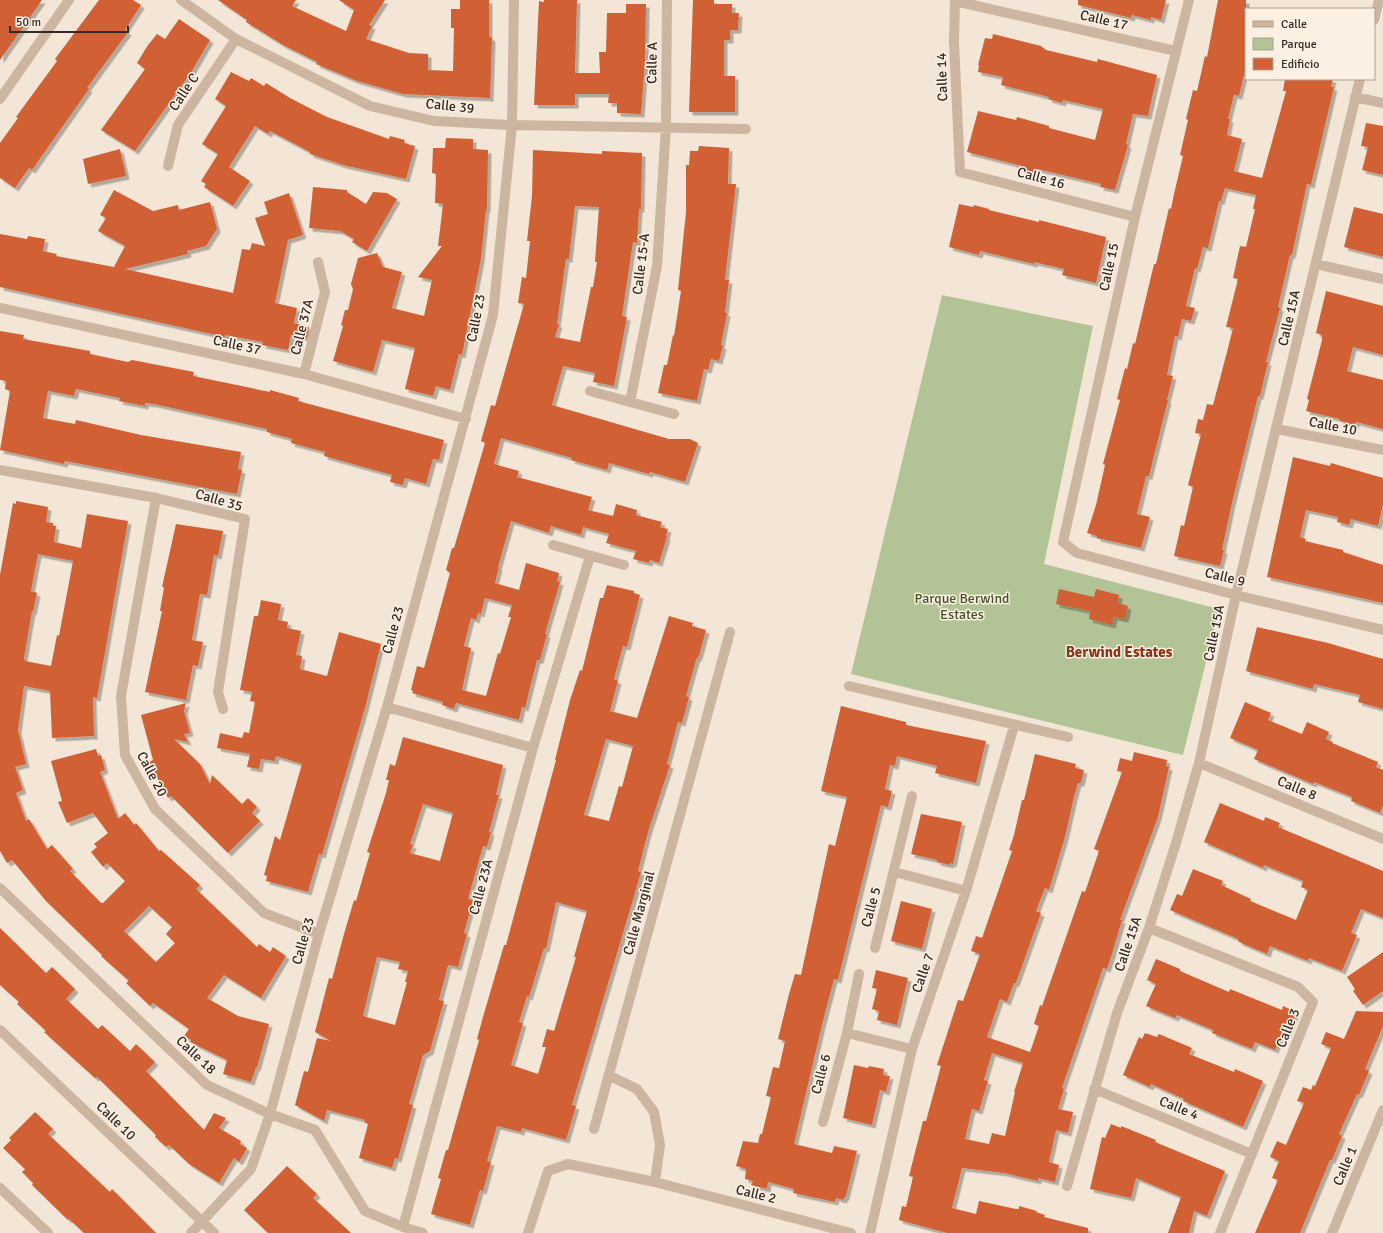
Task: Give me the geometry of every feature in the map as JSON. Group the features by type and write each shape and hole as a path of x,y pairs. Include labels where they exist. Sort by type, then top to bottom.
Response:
{"street":[{"path":"0,99 69,0"},
{"name":"Calle 39","path":"180,0 236,39 370,106 434,120 512,125 746,129"},
{"name":"Calle 23","path":"191,1233 251,1169 270,1114 319,934 387,707 466,419 493,315 512,125 514,0"},
{"name":"Calle A","path":"666,127 667,0"},
{"name":"Calle 15","path":"1064,542 1135,217 1188,0"},
{"path":"1375,16 1379,0"},
{"name":"Calle 17","path":"955,1 1176,51"},
{"name":"Calle 14","path":"955,1 954,42 959,153"},
{"name":"Calle C","path":"168,166 178,125 236,39"},
{"name":"Calle 15A","path":"1067,1186 1117,1013 1148,928 1176,843 1199,762 1236,595 1277,430 1360,80"},
{"path":"1355,97 1383,103"},
{"name":"Calle 15-A","path":"630,402 657,266 666,127"},
{"name":"Calle 16","path":"959,153 960,172 1135,217"},
{"name":"Calle 37A","path":"304,374 325,292 318,262"},
{"path":"1316,264 1383,279"},
{"name":"Calle 37","path":"0,308 304,374 466,419"},
{"path":"590,391 674,414"},
{"name":"Calle 10","path":"1277,430 1383,450"},
{"name":"Calle 35","path":"0,470 156,498 245,519 218,692 223,709"},
{"name":"Calle 20","path":"156,498 121,696 125,755 155,809 264,913 319,934"},
{"name":"Calle 9","path":"1064,542 1077,553 1236,595 1383,630"},
{"path":"553,545 624,565"},
{"name":"Calle 23A","path":"403,1227 533,748 590,556"},
{"name":"Calle Marginal","path":"594,1129 610,1076 730,632"},
{"path":"849,686 1014,726 1068,737"},
{"path":"387,707 533,748"},
{"name":"Calle 7","path":"870,1233 912,1049 966,891 1014,726"},
{"name":"Calle 8","path":"1199,762 1383,840"},
{"name":"Calle 5","path":"875,948 912,796"},
{"name":"Calle 5","path":"894,872 966,891"},
{"name":"Calle 18","path":"0,888 208,1085 270,1114 315,1130 366,1211 403,1227 423,1233"},
{"name":"Calle 3","path":"1148,928 1298,987 1313,1002 1220,1233"},
{"name":"Calle 6","path":"823,1122 847,1033 859,974"},
{"name":"Calle 10","path":"0,1030 214,1233"},
{"path":"847,1033 912,1049"},
{"path":"610,1076 637,1089 654,1112 660,1145 655,1182"},
{"name":"Calle 4","path":"1094,1089 1252,1154"},
{"name":"Calle 1","path":"1332,1233 1383,1110"},
{"name":"Calle 2","path":"528,1233 548,1171 568,1164 655,1182 851,1233"},
{"path":"0,1188 48,1233"}],"green space":[{"name":"Parque Berwind Estates","path":"942,295 1093,326 1044,564 1219,609 1183,755 851,674"}],"building":[{"path":"0,0 42,0 0,60"},
{"path":"99,0 133,0 141,5 125,30 128,32 87,88 89,89 32,170 29,168 15,188 0,178 0,143 18,118 16,117 57,61 55,59"},
{"path":"218,0 296,0 292,6 346,31 354,10 339,0 385,0 369,25 372,26 366,39 409,53 428,54 428,70 453,71 454,28 451,28 451,9 460,9 460,0 489,0 489,36 492,38 490,98 403,94 357,81 316,64 317,62 283,45 246,22 247,20"},
{"path":"544,0 577,0 575,73 600,73 599,52 606,52 607,13 626,13 626,4 646,4 645,60 641,114 617,113 617,103 608,103 609,94 575,94 575,105 534,105 539,1 544,2"},
{"path":"693,0 714,0 714,4 732,4 732,13 739,13 738,30 730,30 730,40 724,40 724,76 735,76 735,112 689,112"},
{"path":"1078,0 1166,0 1161,20 1151,17 1151,20 1132,15 1131,18 1078,5"},
{"path":"1218,0 1246,0 1245,70 1239,96 1234,95 1228,119 1230,119 1227,135 1242,139 1234,171 1262,178 1286,91 1283,91 1285,80 1333,80 1331,87 1334,87 1311,185 1307,184 1292,255 1290,255 1278,307 1280,308 1266,362 1268,362 1260,396 1258,396 1232,503 1220,566 1174,556 1181,525 1184,526 1193,487 1188,485 1201,434 1195,433 1198,419 1203,420 1207,404 1213,405 1233,328 1226,327 1238,279 1233,278 1240,246 1246,247 1255,209 1253,209 1256,195 1225,188 1221,201 1219,201 1208,248 1203,247 1197,269 1195,268 1186,306 1195,308 1191,321 1182,319 1178,337 1175,336 1167,375 1173,376 1168,400 1149,476 1146,476 1137,514 1150,517 1141,548 1097,538 1097,536 1087,533 1096,505 1105,465 1103,464 1120,400 1117,399 1125,368 1127,369 1133,343 1135,344 1154,264 1156,264 1169,208 1171,209 1183,156 1180,155 1193,90 1197,91 1205,56 1207,57"},
{"path":"179,19 210,40 192,71 135,151 101,130 145,69 137,63 148,45 157,34 165,39"},
{"path":"993,34 1041,46 1046,50 1097,62 1098,59 1157,75 1148,116 1133,114 1126,144 1128,145 1115,190 1100,187 1101,184 1037,169 1036,174 1021,170 1022,166 967,152 978,111 1016,120 1017,117 1049,126 1049,128 1095,140 1103,109 1063,100 1062,103 1048,99 1049,97 1001,85 1003,77 978,72 978,65 985,38 992,39"},
{"path":"231,72 249,81 251,78 264,86 266,83 290,98 327,117 389,139 390,136 405,140 404,143 415,146 406,179 343,165 310,154 310,152 270,131 268,134 255,126 229,167 250,181 233,206 204,187 206,184 201,181 218,154 202,144 226,106 215,99"},
{"path":"1366,123 1383,126 1383,175 1362,170 1368,147 1361,146"},
{"path":"446,138 473,139 473,149 488,150 487,209 481,259 462,355 459,354 450,390 436,386 433,396 405,389 415,348 382,340 373,372 333,361 343,326 341,325 345,310 348,310 353,289 351,284 358,258 377,253 383,267 402,272 392,308 424,316 432,280 418,277 442,246 438,246 443,204 435,203 436,174 432,173 433,148 445,148"},
{"path":"699,146 729,148 728,184 736,184 725,280 729,280 725,313 727,313 721,345 723,346 719,361 711,359 708,370 704,369 697,401 658,393 664,365 667,365 673,335 674,336 681,291 678,290 686,212 686,165 689,165 690,151 698,151"},
{"path":"120,149 126,176 88,184 83,159"},
{"path":"533,150 602,154 602,151 642,153 641,209 639,209 637,243 633,242 622,316 627,317 614,386 593,382 595,373 563,366 552,405 669,439 690,439 698,443 685,482 650,472 649,474 609,463 607,470 571,460 572,458 501,438 494,464 519,471 517,477 592,497 588,510 613,516 616,504 637,510 636,515 662,522 660,527 668,529 659,563 650,560 649,563 633,559 636,551 606,543 609,534 583,527 581,535 551,526 549,533 511,521 495,583 519,590 526,563 559,573 557,581 560,582 545,634 547,634 540,660 537,660 525,708 522,707 519,720 456,703 454,709 442,705 443,702 412,693 413,691 411,690 417,666 424,668 450,573 446,570 485,443 481,441 491,405 495,406 524,304 518,303 522,277 526,278 530,241 527,241 532,196","holes":["575,206 599,207 595,262 597,262 593,287 591,287 580,342 555,337 559,324 557,324 566,259 569,259","485,598 512,605 508,617 511,617 500,654 498,653 486,696 462,690 471,648 464,646 471,618 476,620 478,613 481,614"]},
{"path":"313,187 347,190 347,192 366,204 373,192 387,193 397,199 367,251 352,242 354,239 340,231 309,228"},
{"path":"114,190 153,211 178,205 179,210 210,202 217,229 206,246 187,251 188,254 125,269 233,293 242,249 250,250 252,243 265,246 255,218 268,214 264,202 289,193 303,235 288,240 275,303 297,308 294,323 309,327 307,338 291,335 288,350 262,345 263,342 225,335 225,337 0,287 0,234 27,239 28,236 45,239 43,251 57,254 56,256 114,267 125,246 98,231 106,218 100,215"},
{"path":"959,204 973,207 974,205 989,210 1039,222 1039,220 1106,237 1096,283 1062,275 1064,269 1034,262 1034,264 980,251 979,255 949,247"},
{"path":"1354,207 1383,214 1383,257 1344,247"},
{"path":"1326,291 1383,306 1383,355 1353,347 1347,371 1383,380 1383,429 1356,422 1355,425 1340,421 1340,419 1306,411 1309,400 1307,399 1322,340 1322,335 1316,333"},
{"path":"0,331 24,335 23,339 90,351 90,354 128,362 132,360 194,372 193,376 270,392 270,390 299,398 298,401 444,440 439,460 433,459 426,484 405,478 403,485 390,482 392,475 324,456 325,452 291,443 292,439 267,432 267,429 154,404 145,403 145,406 119,401 120,398 76,389 74,396 48,391 43,418 75,424 76,420 141,435 241,452 238,469 242,470 237,494 65,461 64,464 0,450 10,391 5,389 6,381 0,380"},
{"path":"1293,457 1330,466 1331,463 1383,478 1383,504 1378,526 1351,519 1349,525 1337,522 1338,517 1306,510 1300,537 1306,539 1305,541 1343,550 1343,552 1383,565 1383,603 1267,577"},
{"path":"16,501 48,507 46,522 53,523 53,526 56,526 54,542 81,548 87,514 128,521 97,698 93,697 94,736 52,738 50,691 24,686 18,730 26,764 15,767 23,790 16,793 26,821 29,819 47,849 52,845 73,869 70,871 101,903 103,903 125,881 107,863 103,867 91,852 97,847 94,844 108,833 93,813 67,823 58,802 62,801 51,761 96,749 98,756 101,755 105,770 100,772 118,819 125,813 134,825 136,823 159,851 161,850 200,885 196,889 257,947 259,944 270,952 273,947 286,956 261,998 224,975 207,998 238,1016 269,1024 257,1068 256,1067 251,1082 223,1074 227,1060 190,1042 191,1040 184,1036 189,1029 153,1003 150,1006 126,983 129,981 101,956 102,955 46,901 12,860 7,863 0,851 0,575 13,503 16,504","holes":["38,554 73,561 59,636 57,635 51,666 25,661 24,658 32,611 33,612 37,593 31,591","149,906 172,927 166,934 175,943 156,962 124,931"]},
{"path":"176,524 223,531 218,556 214,555 207,595 200,594 192,640 203,642 198,666 193,665 186,700 145,692 162,611 160,611 164,587 162,587"},
{"path":"607,585 634,591 634,593 640,595 627,647 623,646 614,679 618,681 610,711 637,718 669,616 693,623 692,626 706,630 686,696 689,697 682,723 678,722 667,764 670,765 648,832 638,871 641,872 572,1105 576,1106 566,1140 522,1128 521,1132 497,1126 487,1161 491,1162 483,1191 480,1190 470,1225 431,1214 441,1179 438,1178 446,1150 448,1150 479,1040 477,1039 483,1017 504,945 506,945 556,760 570,700 580,670 582,671 600,598 603,598","holes":["606,739 633,746 622,787 619,786 609,821 584,815","556,902 587,911 574,957 576,957 554,1031 547,1029 542,1047 546,1047 538,1074 511,1065 523,1023 519,1022 527,996 529,997 544,948 546,949"]},
{"path":"1059,589 1094,597 1096,589 1119,595 1118,603 1128,606 1125,619 1114,617 1112,625 1089,619 1090,611 1056,604"},
{"path":"261,600 281,604 278,620 288,622 287,628 301,631 296,655 302,656 300,669 327,676 339,632 381,644 365,708 322,855 319,854 308,892 266,881 267,876 264,875 275,836 280,840 302,764 276,756 275,761 261,759 259,769 247,767 250,754 217,748 220,733 242,738 244,732 249,733 255,702 250,701 252,692 240,690 254,616 258,616"},
{"path":"1257,627 1328,643 1383,659 1383,709 1358,702 1360,695 1314,684 1313,689 1246,671"},
{"path":"1245,702 1271,713 1268,720 1302,734 1307,722 1329,732 1326,739 1333,742 1332,743 1378,762 1376,767 1383,770 1383,805 1380,813 1351,801 1352,797 1314,782 1313,784 1254,759 1258,750 1230,738"},
{"path":"186,703 184,711 190,733 184,734 188,742 174,739 200,764 210,784 212,775 242,804 248,798 257,807 252,813 260,821 228,853 171,796 168,798 149,762 153,760 141,715"},
{"path":"841,706 906,722 906,725 986,741 976,783 935,773 937,766 897,756 895,766 890,765 885,789 892,791 888,807 881,805 838,980 834,979 822,1025 794,1144 832,1153 834,1146 857,1151 846,1196 843,1200 836,1198 835,1202 793,1193 794,1189 768,1182 767,1189 751,1185 753,1181 745,1179 746,1169 736,1166 743,1141 758,1143 760,1134 762,1134 771,1097 766,1096 773,1067 779,1068 785,1041 778,1039 789,994 795,974 801,975 829,844 835,846 847,797 821,791"},
{"path":"403,737 503,765 496,795 499,795 489,832 491,832 487,847 483,846 468,899 473,900 464,933 467,934 458,967 448,965 439,1000 444,1001 430,1051 423,1055 409,1104 413,1105 398,1159 395,1158 392,1168 359,1158 368,1124 364,1122 365,1120 327,1110 324,1121 295,1105 304,1071 308,1072 317,1038 331,1041 315,1032 329,978 332,979 354,900 356,901 370,853 367,852 386,793 389,780 386,780 390,764 395,766","holes":["423,804 453,813 440,861 410,853 413,845 410,844","377,957 400,962 398,969 408,971 405,982 407,982 395,1025 363,1016"]},
{"path":"1134,752 1167,760 1166,766 1169,767 1158,817 1120,920 1122,920 1107,969 1103,968 1062,1088 1064,1089 1058,1109 1073,1112 1068,1133 1056,1130 1049,1162 1059,1165 1055,1182 1038,1178 1038,1181 1004,1173 962,1168 952,1208 976,1214 979,1201 1016,1209 1019,1209 1019,1206 1037,1211 1036,1212 1045,1215 1044,1217 1088,1228 1088,1233 947,1233 899,1220 902,1206 906,1207 913,1177 909,1176 923,1121 926,1121 941,1066 937,1065 958,1000 963,1001 980,954 971,951 976,936 982,938 1012,851 1009,850 1022,800 1024,800 1035,754 1076,764 1075,768 1084,770 1081,783 1078,783 1065,837 1049,890 1045,888 1036,911 1041,913 1016,983 1014,983 1007,1002 1000,999 987,1037 1030,1052 1039,1026 1034,1024 1040,1005 1042,1006 1082,891 1085,892 1099,851 1094,849 1122,772 1117,771 1120,758 1132,761","holes":["992,1053 1023,1063 1014,1092 1005,1136 992,1133 989,1144 965,1139 972,1109 979,1111 988,1081 984,1080"]},
{"path":"1220,803 1264,821 1265,817 1280,823 1278,827 1383,871 1383,918 1361,909 1351,933 1357,935 1342,971 1309,958 1308,961 1270,946 1267,954 1239,942 1238,939 1170,910 1177,894 1182,896 1193,869 1223,881 1221,885 1251,899 1250,901 1296,920 1308,890 1301,887 1303,881 1264,865 1263,868 1204,842"},
{"path":"921,814 962,822 953,864 950,863 950,865 937,862 937,860 911,854"},
{"path":"901,901 932,909 922,949 891,941"},
{"path":"0,928 46,973 52,967 75,989 66,999 98,1029 102,1025 130,1051 136,1044 155,1062 146,1071 204,1130 214,1113 226,1118 219,1128 241,1141 240,1144 247,1148 239,1162 234,1158 219,1183 189,1164 169,1145 166,1147 155,1137 156,1135 97,1077 95,1078 44,1032 46,1031 17,1004 19,1002 0,985"},
{"path":"1383,952 1383,991 1363,1005 1353,991 1355,989 1347,977"},
{"path":"1156,959 1229,992 1230,989 1282,1010 1283,1006 1296,1012 1287,1034 1282,1032 1275,1050 1255,1042 1252,1049 1212,1033 1213,1030 1177,1015 1175,1018 1146,1006 1156,984 1147,980"},
{"path":"876,970 908,978 897,1025 877,1020 879,1011 872,1009 877,989 872,988"},
{"path":"1356,1011 1383,1012 1383,1026 1365,1069 1369,1071 1359,1095 1357,1094 1339,1134 1342,1136 1332,1160 1330,1160 1300,1233 1255,1233 1278,1180 1272,1178 1279,1161 1270,1157 1277,1141 1286,1145 1304,1103 1297,1101 1303,1087 1311,1090 1313,1085 1315,1086 1331,1048 1321,1044 1326,1032 1344,1039"},
{"path":"1145,1033 1157,1037 1159,1034 1192,1048 1189,1054 1234,1072 1235,1069 1263,1081 1243,1127 1183,1101 1184,1099 1151,1084 1150,1087 1123,1075 1139,1037 1142,1039"},
{"path":"854,1065 884,1069 883,1075 890,1076 886,1092 880,1090 872,1125 843,1118"},
{"path":"35,1112 53,1129 48,1134 110,1192 112,1189 156,1233 84,1233 69,1219 68,1220 32,1185 33,1183 22,1172 25,1169 3,1148 11,1140 9,1138"},
{"path":"1111,1124 1121,1128 1121,1126 1156,1140 1155,1142 1225,1171 1207,1216 1194,1211 1189,1233 1168,1233 1181,1197 1136,1178 1131,1198 1090,1189 1102,1137 1105,1138"},
{"path":"287,1166 317,1194 313,1198 351,1233 268,1233 244,1210"}],"district":[{"name":"Berwind Estates","path":"1119,652"}]}
